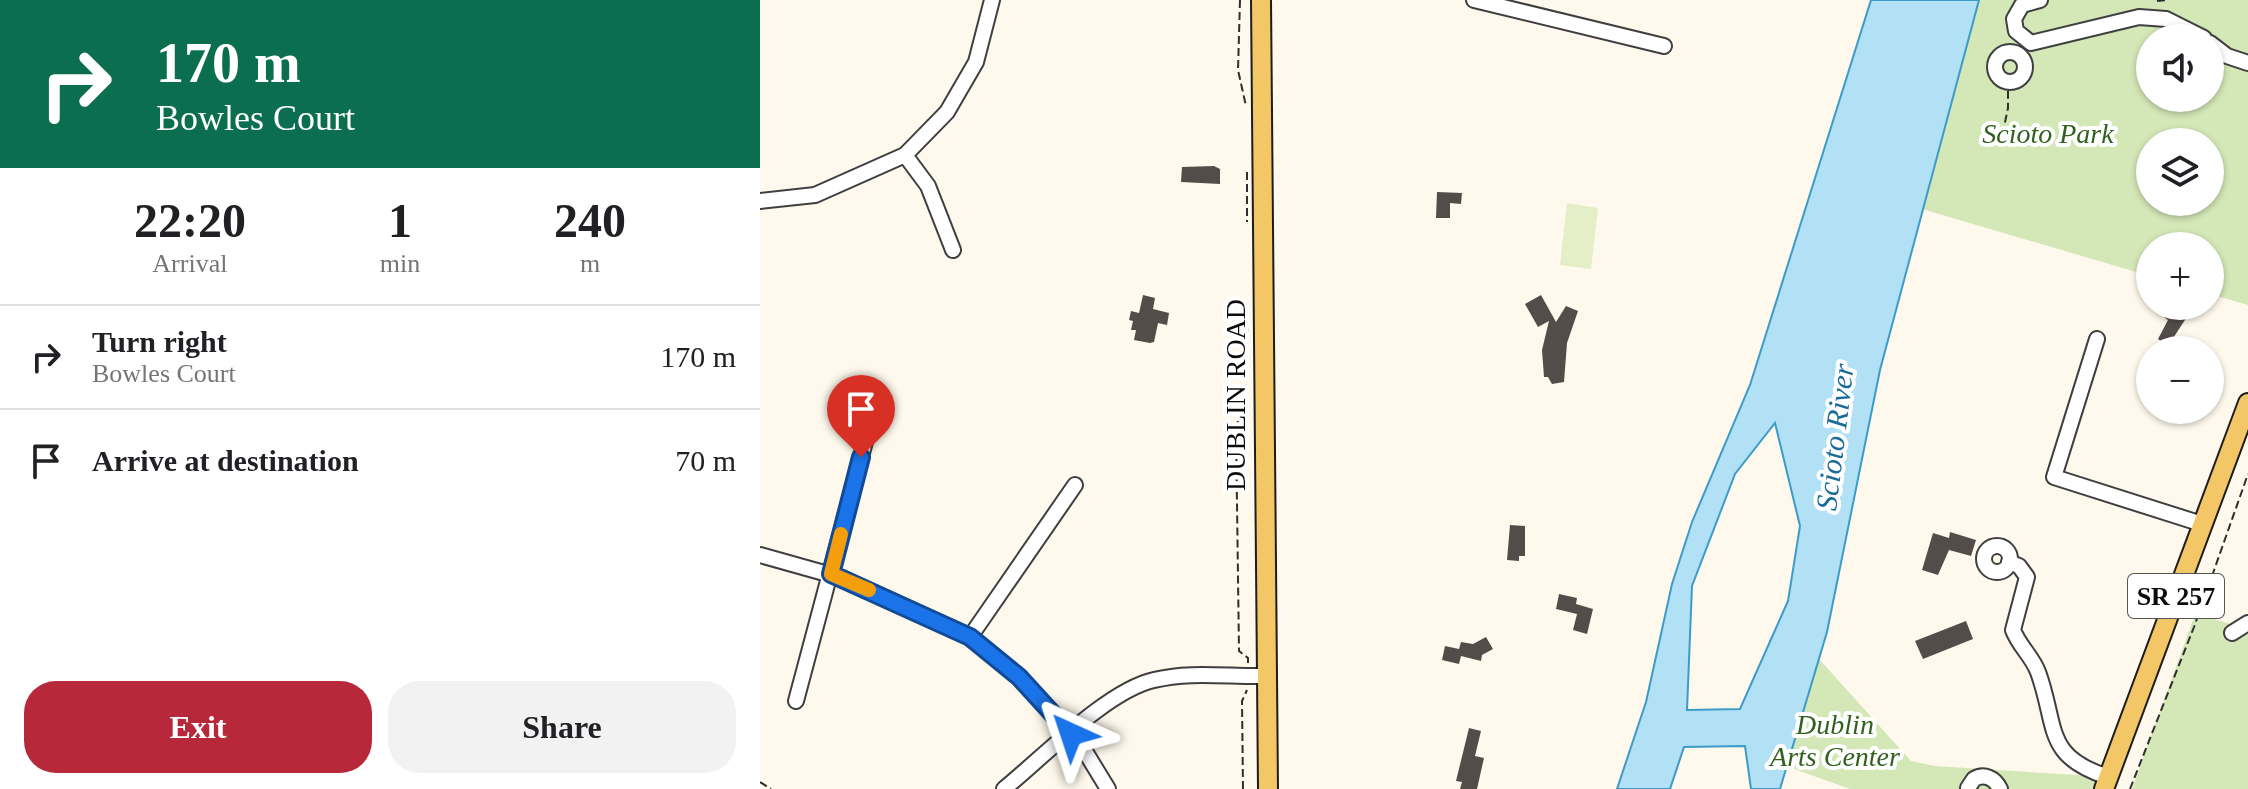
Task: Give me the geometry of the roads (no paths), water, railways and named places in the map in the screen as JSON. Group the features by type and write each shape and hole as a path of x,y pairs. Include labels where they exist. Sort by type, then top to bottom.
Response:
{"main road":[{"name":"DUBLIN ROAD","path":"1261,0 1256,676 1268,789"},
{"name":"SR 257","path":"2106,783 2248,403"}],"street":[{"path":"760,201 815,195 905,155 947,112 976,62 992,0"},
{"path":"1474,0 1664,46"},
{"path":"2040,0 2022,5 2016,11 2016,31 2021,47 2024,61 2024,72 2018,80 2008,82 1999,78 1994,64 2003,53 2021,47 2139,17 2166,19 2176,24"},
{"path":"2224,54 2248,63"},
{"path":"905,155 928,186 953,250"},
{"path":"2097,339 2054,477 2202,524"},
{"path":"796,701 869,427"},
{"path":"970,637 1075,485"},
{"path":"760,555 831,574 970,637 1019,677 1071,734 1108,789"},
{"path":"2009,562 2019,566 2027,577 2013,630 2038,673 2058,741 2076,766 2106,783"},
{"path":"2232,633 2248,623"},
{"path":"1004,789 1115,698 1139,684 1167,677 1256,676"},
{"path":"1968,788 1974,779 1983,777 1994,780 2000,789"}],"water":[{"name":"Scioto River","path":"1871,0 1979,0 1880,370 1827,632 1780,789 1751,789 1745,746 1684,747 1670,789 1617,789 1646,702 1672,584 1692,522 1750,385","holes":["1775,423 1800,526 1788,601 1740,709 1687,710 1692,586 1735,474"]}],"park label":[{"name":"Scioto Park","path":"2048,133"},
{"name":"Dublin Arts Center","path":"1835,740"}]}
